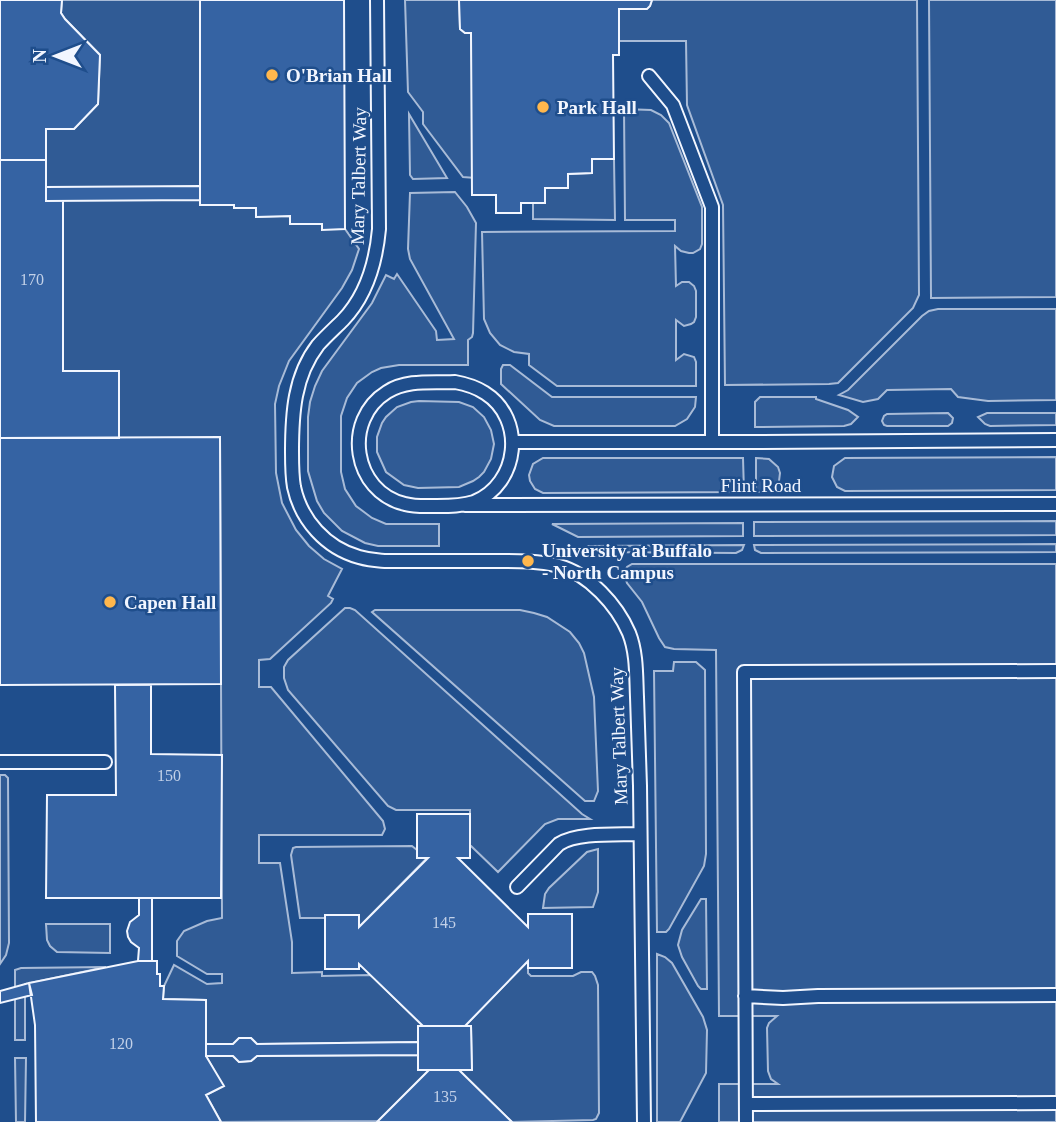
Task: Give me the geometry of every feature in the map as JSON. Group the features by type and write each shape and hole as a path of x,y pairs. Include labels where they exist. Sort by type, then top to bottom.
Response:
{"lane":[{"name":"Mary Talbert Way","path":"377,0 377,248 373,267 356,303 318,346 299,380 292,426 293,485 307,518 321,535 338,548 358,557 398,561 527,561 562,567 590,582 612,604 629,634 636,660 644,1122"},
{"path":"649,76 673,105 712,207 712,442"},
{"path":"442,383 465,384 484,392 499,406 509,424 513,442 509,465 499,483 484,496 465,505 455,506 416,506 396,501 379,490 366,474 358,444 362,424 371,406 387,392 405,384 442,383"},
{"path":"513,442 1056,440"},
{"name":"Flint Road","path":"465,505 1056,504"},
{"path":"746,1122 744,672 1056,671"},
{"path":"0,762 105,762"},
{"path":"517,887 568,838 640,834"},
{"path":"745,996 783,998 1056,995"},
{"path":"746,1104 1056,1103"}],"shaded area":[{"path":"62,0 200,0 200,205 256,208 256,217 290,216 290,224 322,224 322,229 345,229 359,249 342,288 289,361 275,404 276,473 282,503 296,530 309,546 342,569 328,596 333,599 331,603 270,659 259,660 259,687 271,687 383,821 385,829 382,835 259,835 259,863 280,863 292,942 292,973 322,972 322,976 371,975 423,1026 418,1026 418,1042 257,1044 251,1038 239,1038 233,1044 206,1044 206,1000 163,999 164,986 174,965 207,984 222,983 222,974 207,974 177,956 177,941 184,931 222,918 220,438 119,438 63,371 63,201 46,201 46,129 74,129 98,104 100,55 65,19 61,13"},
{"path":"405,0 459,0 460,29 471,33 475,178 463,177 423,124 423,112 408,92"},
{"path":"652,0 917,0 919,295 913,308 838,383 725,385 723,205 687,105 686,41 619,41 619,9 646,9"},
{"path":"929,0 1056,0 1056,297 931,298"},
{"path":"624,109 651,110 669,123 702,207 700,249 689,253 675,246 676,286 689,282 696,291 694,322 684,326 676,320 676,360 684,354 694,357 696,386 557,386 529,365 529,354 514,352 500,345 490,333 484,319 482,232 675,231 675,220 625,220"},
{"path":"409,114 447,178 413,179 410,175"},
{"path":"592,159 614,159 615,220 533,219 533,203 545,188 568,188 568,174 591,173"},
{"path":"455,192 476,223 473,333 468,340 468,365 399,365 381,368 357,383 347,398 341,416 341,472 345,489 356,506 386,524 439,524 439,546 378,546 365,543 342,531 324,513 317,501 308,471 310,402 322,371 372,303 386,275 394,279 397,274 436,331 437,340 454,339 410,259 408,249 410,193"},
{"path":"938,309 1056,309 1056,400 988,401 958,397 951,389 887,390 878,399 863,402 839,395 848,390 922,316"},
{"path":"503,365 510,365 552,397 696,397 695,407 687,419 675,426 554,426 540,420 501,384"},
{"path":"760,397 816,397 858,417 851,424 844,426 755,427 755,402"},
{"path":"419,401 459,402 473,407 484,417 494,444 491,459 479,477 459,487 418,488 404,485 386,472 377,452 377,437 382,423 397,407"},
{"path":"948,413 953,418 948,426 887,426 882,421 887,414"},
{"path":"987,413 1056,413 1056,425 990,426 978,417"},
{"path":"1056,457 1056,490 845,491 837,487 832,477 834,466 845,458"},
{"path":"543,458 743,458 744,492 543,493 535,489 529,475 533,464"},
{"path":"756,458 769,459 778,467 779,481 776,487 768,492 756,492"},
{"path":"1056,521 1056,535 754,536 754,522"},
{"path":"743,523 743,536 578,537 552,524"},
{"path":"1056,544 1056,552 761,553 755,550 754,545"},
{"path":"744,545 742,550 736,553 586,550 589,546"},
{"path":"632,564 1056,564 1056,1122 719,1122 719,1084 778,1084 771,1079 768,1071 767,1028 777,1016 719,1016 716,650 665,647 642,602 627,583 624,573"},
{"path":"345,608 355,610 590,819 558,819 545,824 498,872 470,845 470,810 396,810 388,806 288,690 284,678 284,667 288,660"},
{"path":"520,610 547,617 570,632 584,653 594,697 598,791 594,801 585,801 372,612"},
{"path":"674,662 696,662 705,670 706,854 704,866 669,929 666,932 657,932 654,671 673,671"},
{"path":"0,775 8,778 9,943 0,964"},
{"path":"412,846 427,858 359,927 359,915 300,918 291,855 293,848"},
{"path":"598,849 598,892 593,907 543,908 545,894 549,888 587,852"},
{"path":"701,899 706,899 707,989 698,986 678,945 682,930"},
{"path":"46,924 110,924 110,953 57,952 47,940"},
{"path":"657,954 672,963 703,1017 707,1030 706,1073 680,1122 657,1122"},
{"path":"528,961 528,973 531,976 573,976 581,972 592,972 595,976 598,985 599,1113 596,1119 512,1122 459,1070 472,1069 471,1026 465,1026"},
{"path":"106,967 25,984 25,1040 15,1040 15,970"},
{"path":"418,1055 418,1070 429,1070 378,1121 221,1122 206,1095 223,1086 206,1056 233,1056 239,1062 251,1061 257,1056"},
{"path":"15,1058 26,1058 25,1122 16,1122"}],"building":[{"path":"0,0 62,0 61,13 65,19 100,55 98,104 74,129 46,129 46,160 0,160"},
{"name":"O'Brian Hall","path":"200,0 344,0 345,229 322,230 322,224 290,224 290,216 256,217 256,208 200,205"},
{"name":"Park Hall","path":"459,0 652,0 647,9 619,9 619,55 613,55 614,159 592,159 592,173 568,174 568,188 545,188 545,203 521,203 521,213 496,213 496,195 472,195 471,33 460,29"},
{"path":"0,160 46,160 46,201 63,201 63,371 119,371 119,438 0,438"},
{"path":"200,186 200,200 46,201 46,187"},
{"name":"Capen Hall","path":"220,437 221,684 0,685 0,438"},
{"path":"115,685 151,685 151,754 222,755 221,898 46,898 47,795 116,795"},
{"path":"417,814 470,814 470,858 458,858 528,927 528,914 572,914 572,968 528,968 528,961 465,1026 423,1026 359,964 359,969 325,969 325,915 359,915 359,927 428,858 417,858"},
{"path":"139,898 152,898 152,961 138,961 139,948 128,937 130,922 139,915"},
{"path":"138,961 157,961 160,986 164,986 163,999 206,1000 206,1056 224,1086 206,1095 221,1122 36,1122 35,1025 29,983"},
{"path":"29,983 32,995 0,1003 0,991"},
{"path":"418,1026 471,1026 472,1070 418,1070"},
{"path":"239,1038 251,1038 257,1044 418,1042 418,1055 257,1056 251,1061 239,1062 233,1056 206,1056 206,1044 233,1044"},
{"path":"429,1070 459,1070 512,1122 377,1122"}],"place":[{"name":"O'Brian Hall","path":"272,75"},
{"name":"Park Hall","path":"543,107"},
{"name":"University at Buffalo - North Campus","path":"528,561"},
{"name":"Capen Hall","path":"110,602"}]}
